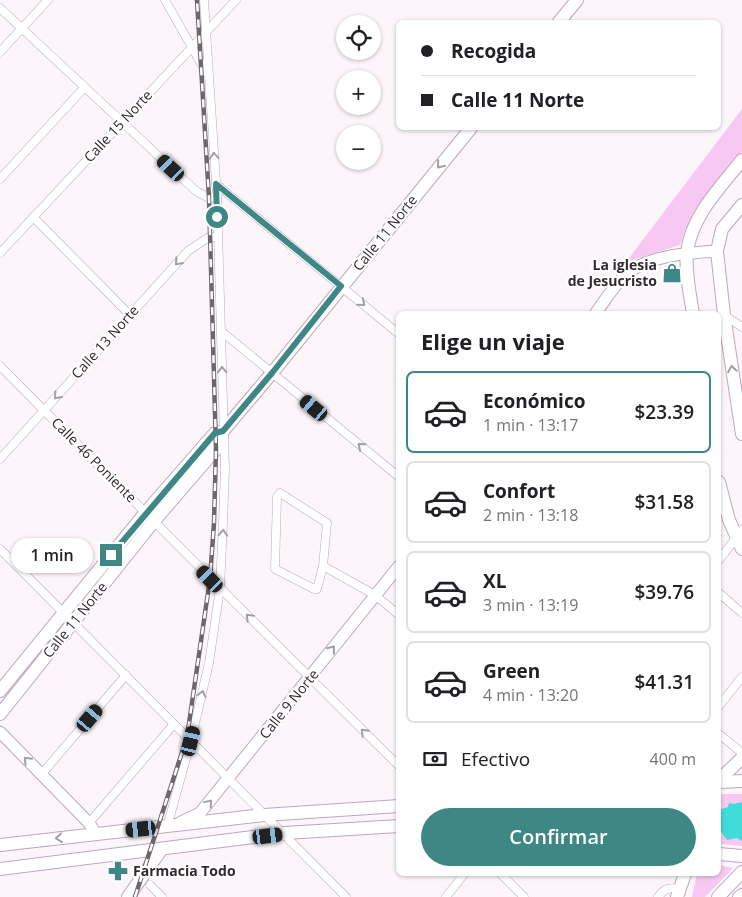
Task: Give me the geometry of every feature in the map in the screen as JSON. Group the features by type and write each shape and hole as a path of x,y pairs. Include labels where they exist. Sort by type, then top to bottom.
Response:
{"main road":[{"path":"561,20 577,0"},
{"name":"Calle 11 Norte","path":"0,714 73,622 150,516 215,433 223,431 272,373 469,130"},
{"path":"693,311 687,272 687,253 690,236 705,207 742,160"},
{"path":"742,205 722,229 717,251 724,315 742,434"},
{"path":"597,311 623,277 639,266 687,253 717,251"},
{"path":"721,487 739,534 742,549"},
{"name":"Calle 11 Norte","path":"0,691 64,612 150,516"},
{"name":"Calle 9 Norte","path":"167,827 200,813 396,570"},
{"path":"0,732 93,828"},
{"path":"721,769 742,758"},
{"path":"721,779 742,758"},
{"path":"721,781 742,781"},
{"path":"0,844 93,828 167,827 264,815 396,806"},
{"path":"0,869 285,834 396,826"},
{"path":"128,897 161,850"},
{"path":"721,854 742,856"},
{"path":"718,897 742,872"}],"street":[{"path":"0,52 48,0"},
{"path":"165,0 207,75"},
{"path":"167,827 191,741 209,663 220,588 225,470 217,197 207,75 204,0"},
{"name":"Calle 15 Norte","path":"0,253 236,0"},
{"path":"0,8 21,30 196,191 209,198 217,197"},
{"path":"0,179 84,88"},
{"path":"216,184 396,332"},
{"path":"33,217 130,315"},
{"name":"Calle 13 Norte","path":"0,459 188,251 209,237 217,237"},
{"path":"724,315 742,328"},
{"path":"221,331 396,475"},
{"name":"Calle 46 Poniente","path":"0,366 309,678 396,763"},
{"path":"280,493 327,523 323,566 317,589 314,590 275,569 277,497 280,493"},
{"path":"721,557 739,534"},
{"path":"0,549 346,897"},
{"path":"323,566 375,596 396,613"},
{"path":"721,595 742,612"},
{"path":"41,775 126,675"},
{"path":"721,703 742,677"},
{"path":"93,828 174,724"},
{"path":"721,736 742,753"},
{"path":"446,897 462,876"},
{"path":"503,876 524,897"},
{"path":"150,886 162,897"},
{"path":"658,897 664,890 681,886"}],"shaded area":[{"path":"742,109 742,152 704,200 686,228 680,245 626,262"},
{"path":"721,794 742,794 742,846 721,844"},
{"path":"721,865 733,868 705,897 692,897 697,876 721,876"}],"water":[{"path":"742,802 742,841 737,838 727,840 721,832 721,809 728,807 729,803"}],"railway":[{"path":"135,897 187,737 210,579 214,523 216,449 209,198 197,0"}],"place":[{"name":"La iglesia de Jesucristo","path":"672,273"},
{"name":"Farmacia Todo","path":"118,871"}],"route":[{"path":"111,555 215,433 223,431 341,286 216,184 217,217"}]}
